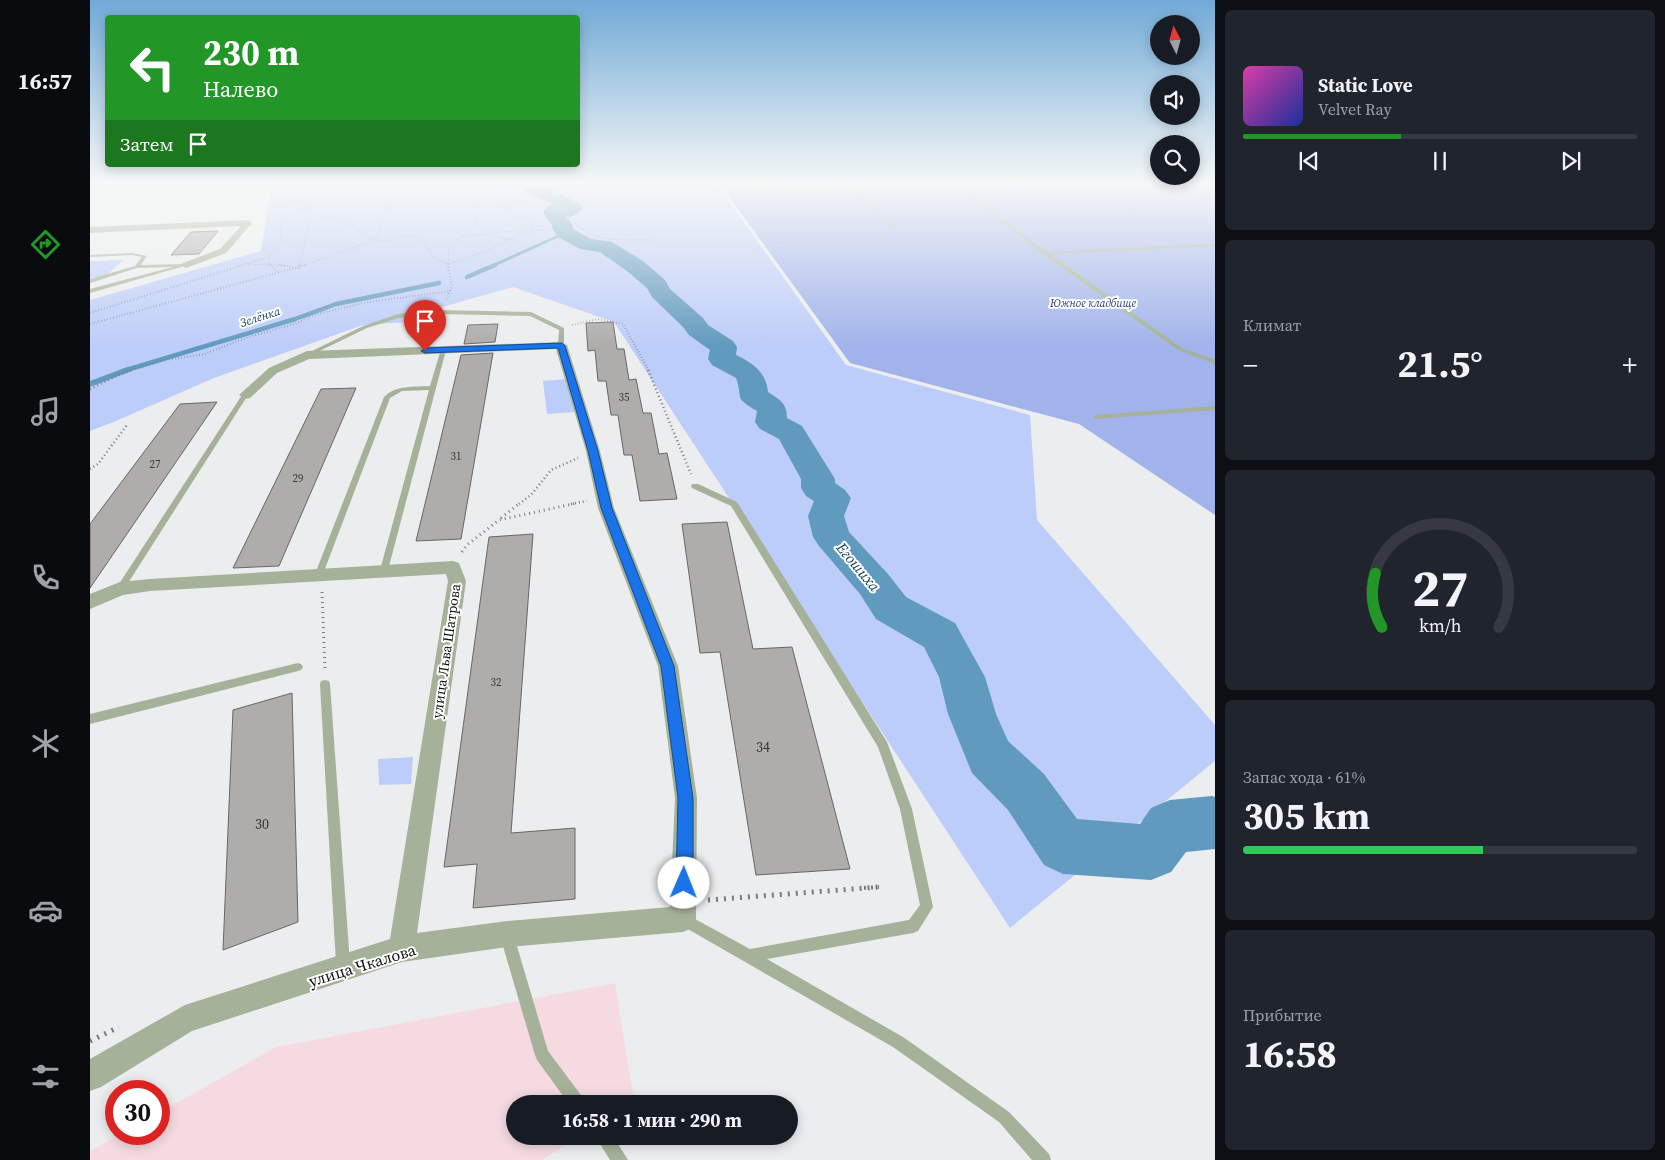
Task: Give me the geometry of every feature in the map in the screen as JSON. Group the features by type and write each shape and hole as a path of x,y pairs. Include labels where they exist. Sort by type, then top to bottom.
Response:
{"street":[{"path":"186,264 223,251 235,237"},
{"path":"245,395 266,374 287,362 307,355 562,346 593,451 606,508 668,666 686,798 691,909"},
{"name":"улица Льва Шатрова","path":"90,602 120,589 150,585 453,567 458,581 402,950"},
{"name":"улица Чкалова","path":"90,1076 185,1019 402,950 691,909"}],"lane":[{"path":"1025,237 1180,349 1215,362"},
{"path":"1045,252 1215,245"},
{"path":"90,256 132,254 145,256 137,267"},
{"path":"90,281 110,277 137,267 186,264"},
{"path":"90,291 186,264"},
{"path":"307,355 364,327 406,315 438,312 531,314 562,329 562,346"},
{"path":"384,570 443,350"},
{"path":"322,574 387,397 390,393 405,390 433,388"},
{"path":"120,589 245,395"},
{"path":"1096,417 1215,408"},
{"path":"696,486 734,504 883,745 906,809 927,907 913,926 749,956"},
{"path":"90,719 298,667"},
{"path":"325,684 344,970"},
{"path":"691,909 749,956 898,1042 1004,1117 1043,1160"},
{"path":"506,934 542,1055 571,1095"},
{"path":"609,1145 620,1160"}],"path":[{"path":"90,313 269,257 281,242 281,237"},
{"path":"299,268 305,237"},
{"path":"368,237 375,240 388,241 401,237"},
{"path":"90,324 299,268 375,240 376,237"},
{"path":"417,237 421,238 433,257 448,264 482,253 510,238 520,242"},
{"path":"90,388 120,374 166,360 205,354 245,338 297,323 316,314 368,302 451,291 452,286 448,264 449,248 462,237"},
{"path":"497,237 507,240"},
{"path":"604,237 651,240"},
{"path":"759,249 799,237"},
{"path":"1173,237 1189,246"},
{"path":"269,257 269,264 279,273"},
{"path":"200,259 245,265 269,264 299,268"},
{"path":"337,305 340,308"},
{"path":"562,329 595,318 610,319 623,324 646,364 696,486"},
{"path":"90,469 98,464 127,425"},
{"path":"453,567 467,545 531,495 551,470 593,451"},
{"path":"499,520 560,506"},
{"path":"322,574 325,684"},
{"path":"691,909 879,887"}],"shaded area":[{"path":"263,237 755,237 846,365 1030,415 1037,520 1215,725 1215,761 1010,928 614,322 513,287 439,308 410,322 363,325 214,378 90,431 90,300 261,251"},
{"path":"123,260 105,277 90,278 90,261"},
{"path":"567,379 576,412 547,414 543,381"},
{"path":"413,757 411,784 379,785 378,759"},
{"path":"615,983 633,1095 506,1095 506,1145 565,1145 542,1160 90,1160 90,1151 105,1143 105,1145 170,1145 170,1107 276,1047"}],"green space":[{"name":"Южное кладбище","path":"758,237 1215,237 1215,515 1079,424 850,363"}],"building":[{"path":"187,237 213,237 199,254 171,255"},
{"path":"613,322 617,349 624,349 629,380 636,379 643,413 651,413 659,454 667,453 677,499 640,501 632,455 624,455 618,415 611,415 606,381 598,381 595,350 588,351 586,323"},
{"path":"498,324 495,342 464,344 468,325"},
{"path":"493,353 461,539 416,541 461,355"},
{"path":"356,388 279,566 233,568 321,389"},
{"path":"217,402 90,588 90,524 180,404"},
{"path":"727,522 753,649 792,647 850,869 756,875 720,652 700,653 682,524"},
{"path":"533,534 511,833 575,828 575,899 473,908 477,864 444,867 489,537"},
{"path":"292,693 298,922 223,950 233,710"}],"waterway":[{"name":"Зелёнка","path":"492,266 556,237"},
{"name":"Егошиха","path":"573,237 587,245 605,246 635,266 657,285 660,292 694,323 698,330 724,347 722,359 741,368 749,376 753,388 753,396 772,408 771,422 791,433 818,479 818,488 833,498 826,516 832,537 874,584 891,608 940,635 962,677 972,714 990,757 1026,792 1063,846 1151,852 1165,837 1170,827 1215,823"},
{"name":"Зелёнка","path":"467,277 495,265"},
{"name":"Зелёнка","path":"123,371 295,319 336,304 439,283"},
{"name":"Зелёнка","path":"90,384 127,370"}],"route":[{"path":"425,351 562,346 593,451 606,508 625,552 668,666 686,798 684,883"}]}
